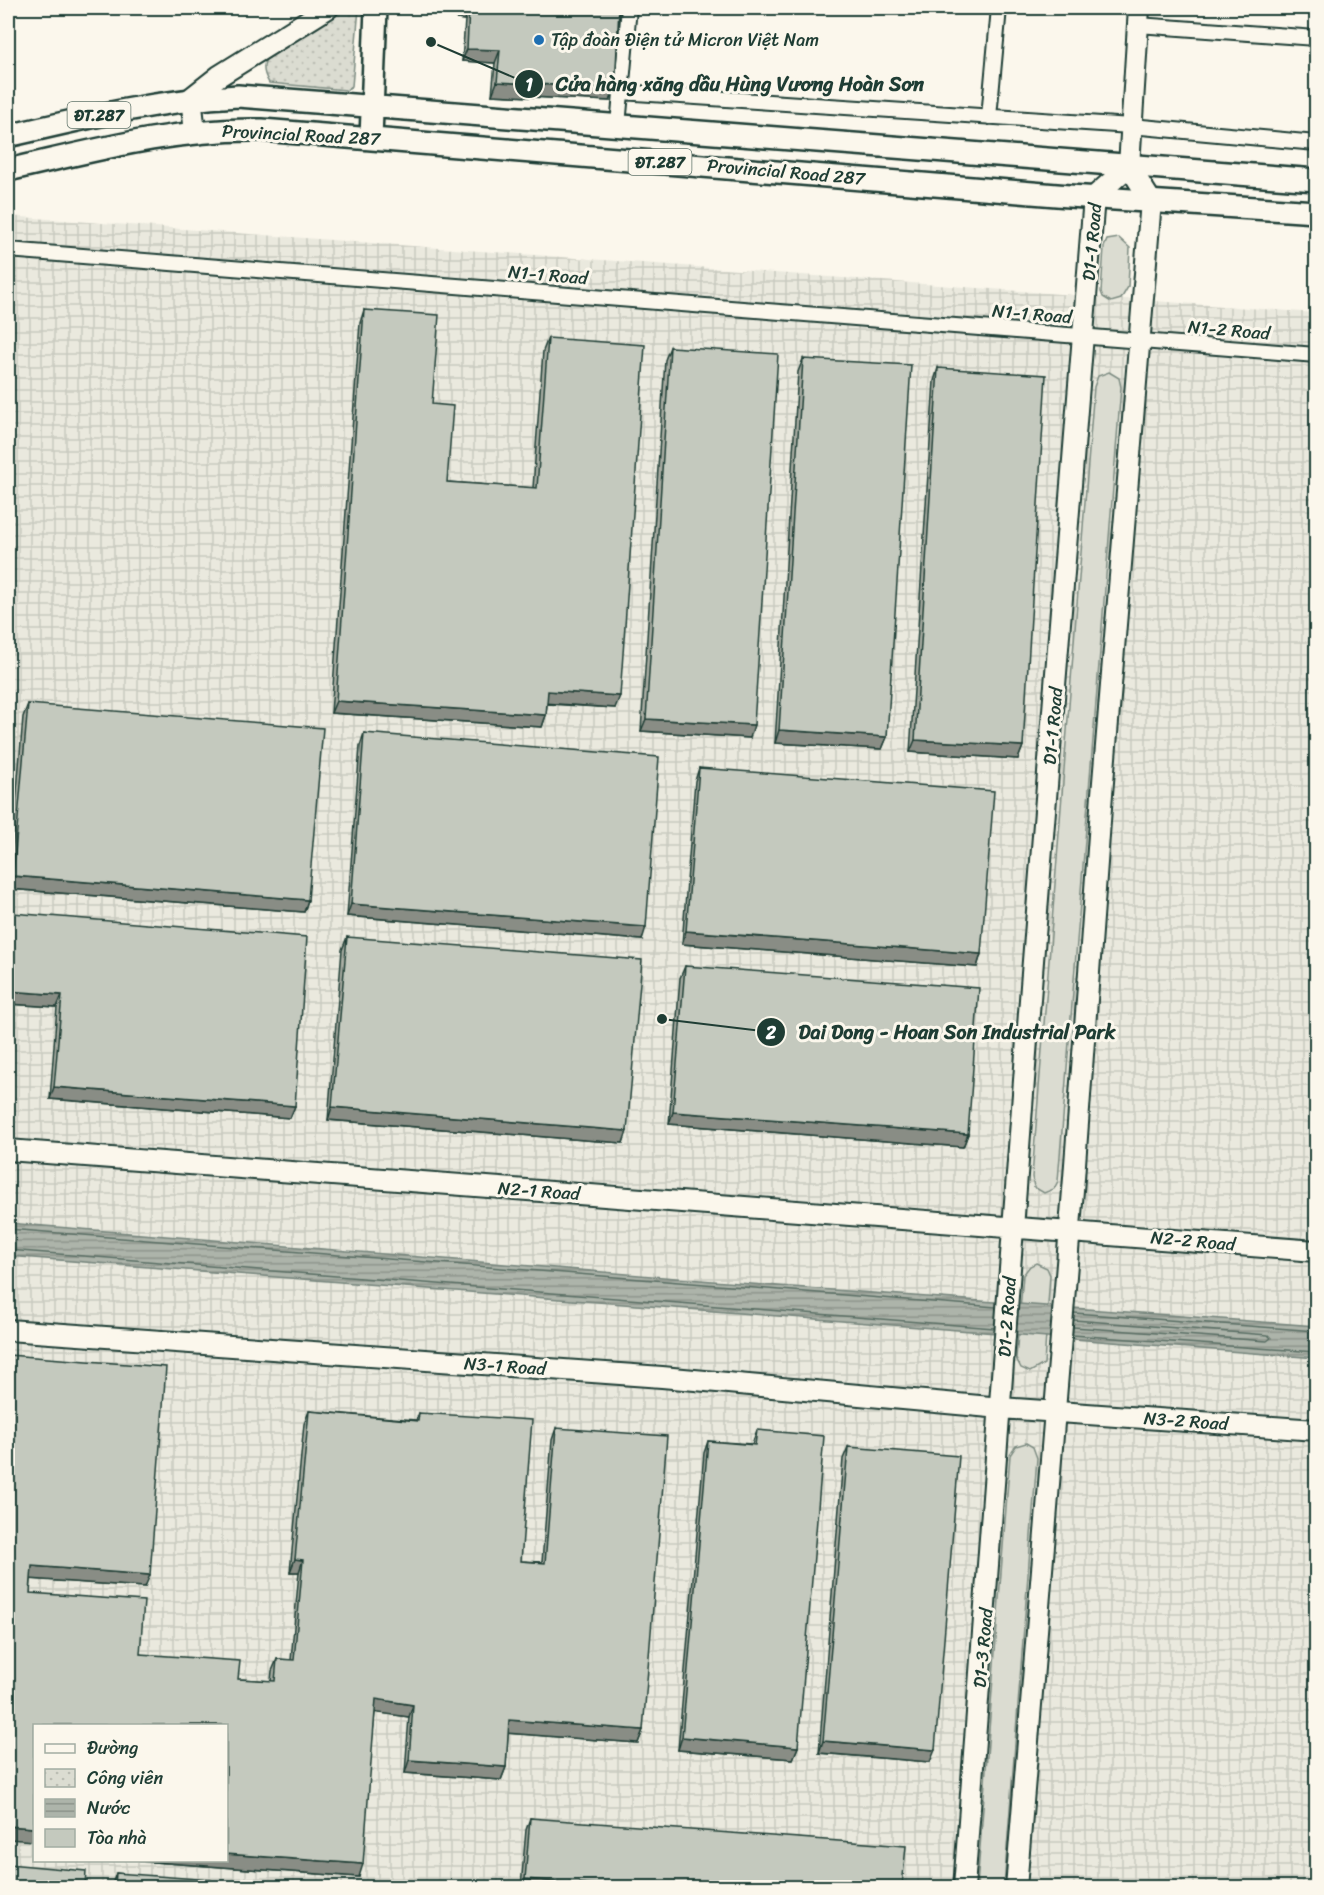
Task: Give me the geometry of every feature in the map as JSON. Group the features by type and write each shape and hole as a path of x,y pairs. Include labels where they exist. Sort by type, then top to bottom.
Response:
{"main road":[{"path":"371,138 376,8"},
{"name":"Provincial Road 287","path":"8,136 133,106 191,98 238,96 1317,180"},
{"name":"Provincial Road 287","path":"8,170 149,138 195,132 262,130 1094,197 1317,212"}],"street":[{"path":"195,132 191,98 219,76 328,8"},
{"path":"618,125 629,8"},
{"path":"989,117 999,8"},
{"path":"1016,1887 1070,1231 1101,794 1151,201 1129,166 1138,16 1317,38"},
{"path":"621,92 1131,126 1317,143"},
{"name":"D1-1 Road","path":"1013,1226 1085,337 1094,197 1129,166"},
{"name":"N1-1 Road","path":"8,250 1139,341"},
{"name":"N1-2 Road","path":"1139,341 1317,355"},
{"name":"N2-1 Road","path":"8,1150 1070,1231"},
{"name":"D1-2 Road","path":"1001,1408 1013,1226"},
{"name":"N2-2 Road","path":"1070,1231 1317,1251"},
{"name":"N3-1 Road","path":"8,1330 662,1377 1055,1413"},
{"name":"D1-3 Road","path":"964,1887 1001,1408"},
{"name":"N3-2 Road","path":"1055,1413 1317,1430"}],"shaded area":[{"path":"8,216 1316,313 1316,1887 8,1887"}],"green space":[{"path":"343,8 359,8 352,86 346,90 269,83 264,68 265,60 270,52"},
{"path":"1119,238 1130,248 1128,287 1121,299 1111,302 1103,297 1101,292 1104,247 1107,240"},
{"path":"1109,372 1119,378 1121,387 1058,1181 1054,1189 1044,1193 1034,1187 1032,1177 1094,387 1098,376"},
{"path":"1036,1263 1047,1268 1050,1275 1044,1364 1030,1372 1021,1368 1016,1358 1023,1275 1030,1266"},
{"path":"1026,1443 1033,1447 1037,1458 1004,1887 977,1887 1010,1455 1016,1446"}],"water":[{"path":"8,1223 712,1281 1316,1326 1316,1358 8,1256"}],"building":[{"name":"Tập đoàn Điện tử Micron Việt Nam","path":"469,8 619,8 615,88 497,82 500,50 467,49"},
{"path":"364,310 439,315 432,404 453,406 447,482 537,488 548,338 645,345 620,696 548,691 546,715 336,701"},
{"path":"670,347 778,354 754,725 646,719"},
{"path":"803,359 911,365 887,737 779,730"},
{"path":"938,368 1046,375 1023,746 915,740"},
{"path":"28,704 323,728 308,900 13,876"},
{"path":"364,733 659,757 646,927 351,904"},
{"path":"699,768 994,791 981,954 686,931"},
{"path":"12,913 307,937 295,1106 54,1087 62,995 8,991"},
{"path":"347,937 642,960 627,1131 332,1107"},
{"path":"685,966 979,988 968,1134 673,1112"},
{"path":"8,1355 166,1367 150,1575 32,1566 30,1593 144,1601 140,1654 240,1661 238,1679 275,1681 277,1659 294,1660 303,1560 295,1559 309,1411 418,1421 419,1413 532,1420 521,1561 545,1563 556,1428 667,1436 643,1730 509,1720 506,1767 409,1760 413,1705 376,1699 363,1864 228,1854 228,1724 33,1724 33,1828 8,1826"},
{"path":"757,1430 824,1436 798,1747 682,1737 708,1441 755,1445"},
{"path":"848,1447 959,1456 935,1750 823,1741"},
{"path":"530,1818 906,1846 902,1887 615,1887 525,1879"},
{"path":"8,1864 86,1871 85,1887 8,1887"},
{"path":"116,1873 211,1880 210,1887 115,1887"}],"place":[{"name":"Tập đoàn Điện tử Micron Việt Nam","path":"539,40"},
{"name":"Cửa hàng xăng dầu Hùng Vương Hoàn Sơn","path":"431,42"},
{"name":"Dai Dong - Hoan Son Industrial Park","path":"662,1019"}]}
